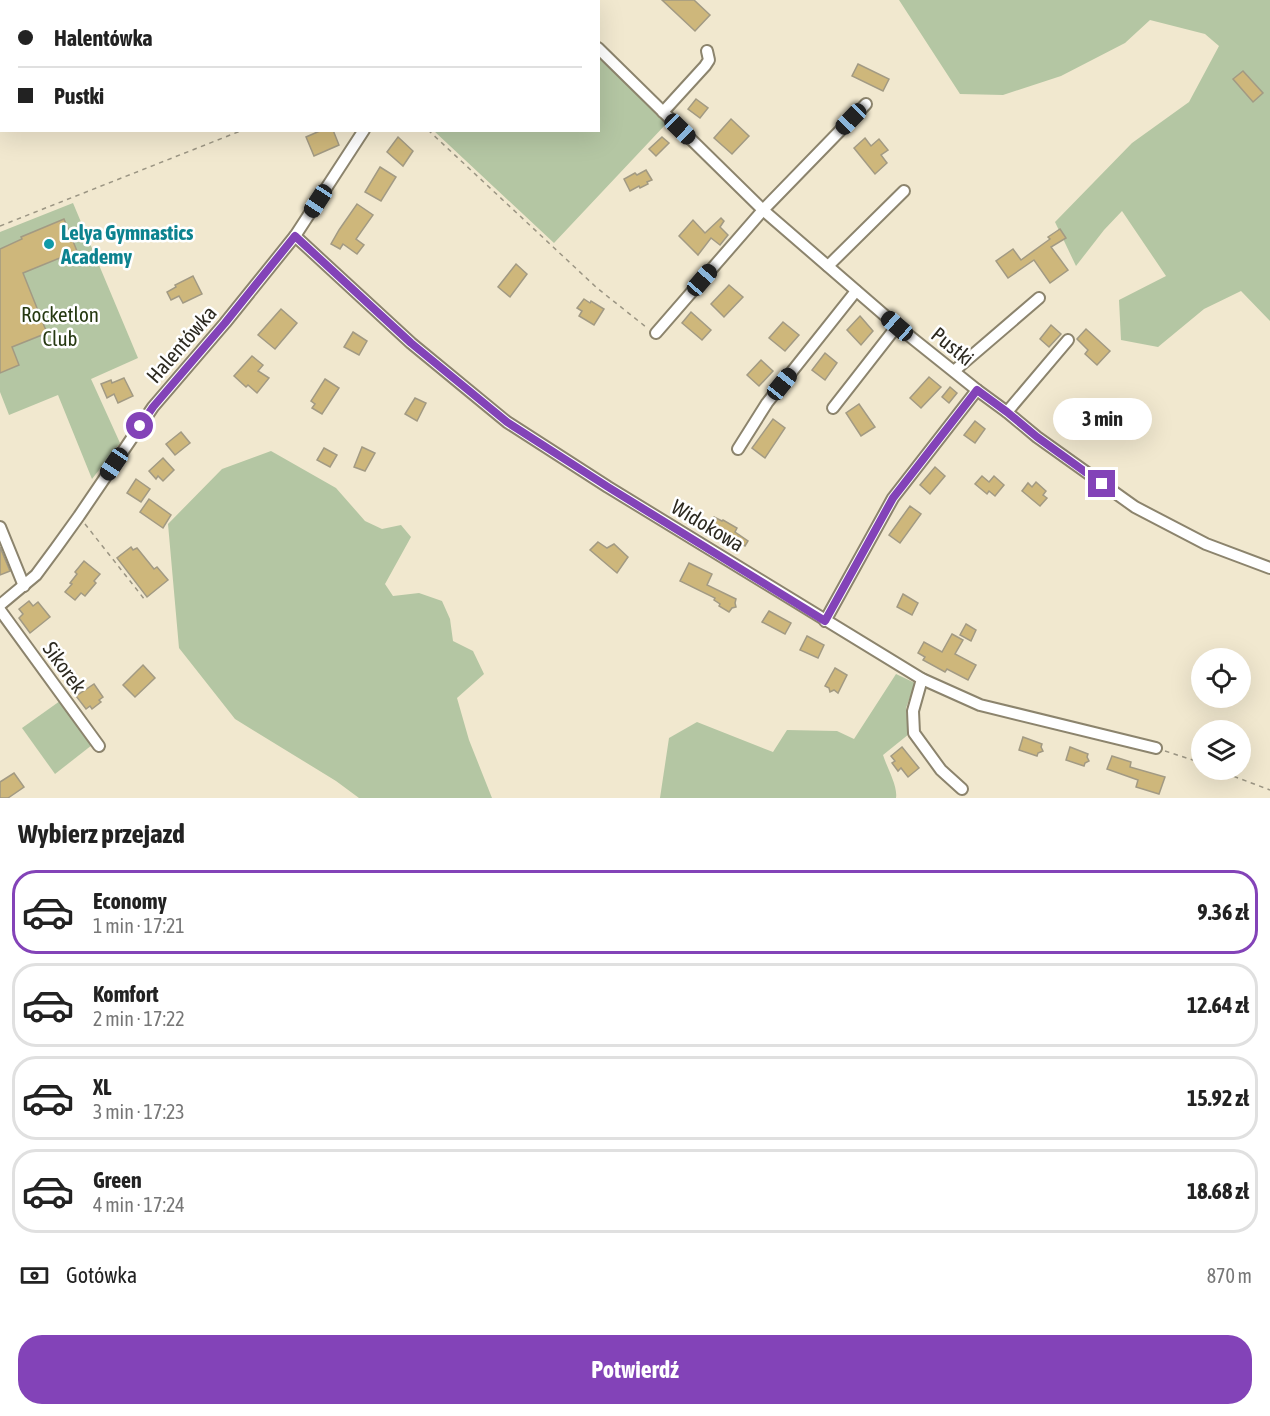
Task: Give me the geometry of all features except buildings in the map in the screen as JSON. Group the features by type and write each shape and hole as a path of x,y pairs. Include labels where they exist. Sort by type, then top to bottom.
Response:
{"street":[{"name":"Pustki","path":"600,50 763,210 897,326 1037,437 1135,507 1206,544 1270,568"},
{"path":"663,112 710,60 707,51"},
{"path":"656,333 763,210 866,104"},
{"name":"Halentówka","path":"0,607 36,575 153,407 295,236 363,132"},
{"path":"828,266 904,191"},
{"name":"Widokowa","path":"295,236 411,343 507,422 608,487 922,679 980,705 1156,748"},
{"path":"738,449 767,403 856,291"},
{"path":"954,371 1039,298"},
{"path":"833,408 897,326"},
{"path":"1007,412 1068,340"},
{"path":"825,621 893,498 977,390"},
{"path":"0,526 24,586"},
{"name":"Sikorek","path":"0,607 99,746"},
{"path":"922,679 913,711 914,733 941,770 962,789"}],"path":[{"path":"0,226 238,132"},
{"path":"430,132 597,288 656,333"},
{"path":"79,516 145,600"},
{"path":"1156,748 1191,759"},
{"path":"1244,780 1270,790"}],"green space":[{"path":"899,0 1270,0 1270,321 1241,291 1204,309 1158,347 1121,340 1119,300 1166,276 1122,211 1076,266 1055,222 1132,143 1189,102 1219,46 1205,34 1150,20 1125,43 1061,76 1003,95 960,94"},
{"path":"600,57 666,124 554,243 435,132 600,132"},
{"name":"Rocketlon Club","path":"73,203 138,358 91,379 120,443 92,479 58,395 9,415 0,392 0,232"},
{"path":"271,451 336,488 365,521 382,529 401,525 411,537 385,584 393,596 419,593 442,601 450,619 453,641 473,651 484,674 457,698 469,740 492,798 359,798 336,781 235,719 179,648 168,524 222,469"},
{"path":"896,674 915,683 906,708 909,734 883,755 894,783 896,798 660,798 669,738 697,722 773,752 787,730 837,731 854,739"},
{"path":"60,701 92,745 55,774 22,728"}],"place":[{"name":"Lelya Gymnastics Academy","path":"49,244"}],"route":[{"path":"140,426 153,407 295,236 411,343 507,422 825,621 893,498 977,390 1102,484"}]}
